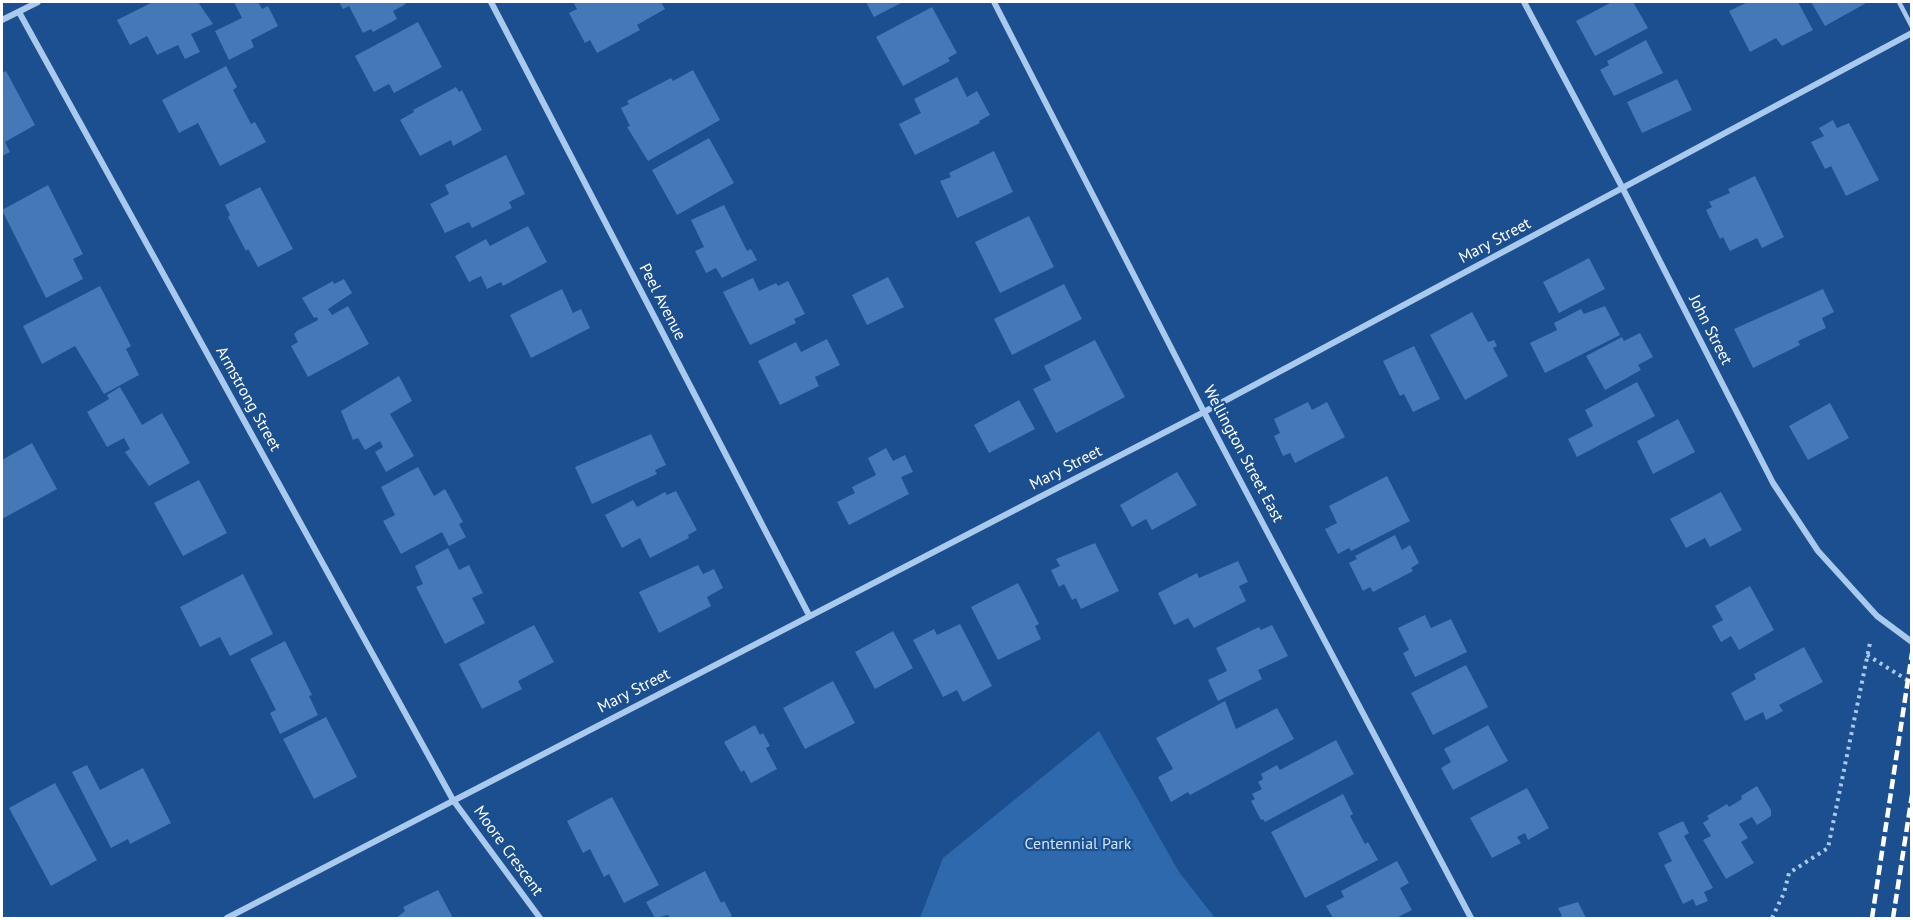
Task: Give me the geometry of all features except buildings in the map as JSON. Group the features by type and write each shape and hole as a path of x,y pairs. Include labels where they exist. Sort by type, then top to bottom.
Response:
{"street":[{"path":"2,21 38,2"},
{"name":"Peel Avenue","path":"490,2 809,615"},
{"name":"Wellington Street East","path":"994,2 1204,412 1471,918"},
{"name":"John Street","path":"1524,2 1622,187 1773,483 1818,551 1876,616 1911,642"},
{"name":"Armstrong Street","path":"19,12 453,800"},
{"name":"Mary Street","path":"227,918 1204,412 1911,33"},
{"name":"Moore Crescent","path":"453,800 540,918"}],"lane":[{"path":"1899,2 1911,27"}],"path":[{"path":"1772,918 1785,893 1789,873 1828,848 1870,643"},
{"path":"1868,655 1911,683"}],"green space":[{"name":"Centennial Park","path":"1099,731 1179,872 1215,918 920,918 943,858"}],"railway":[{"path":"1872,918 1912,653"},
{"path":"1893,918 1912,795"}]}
